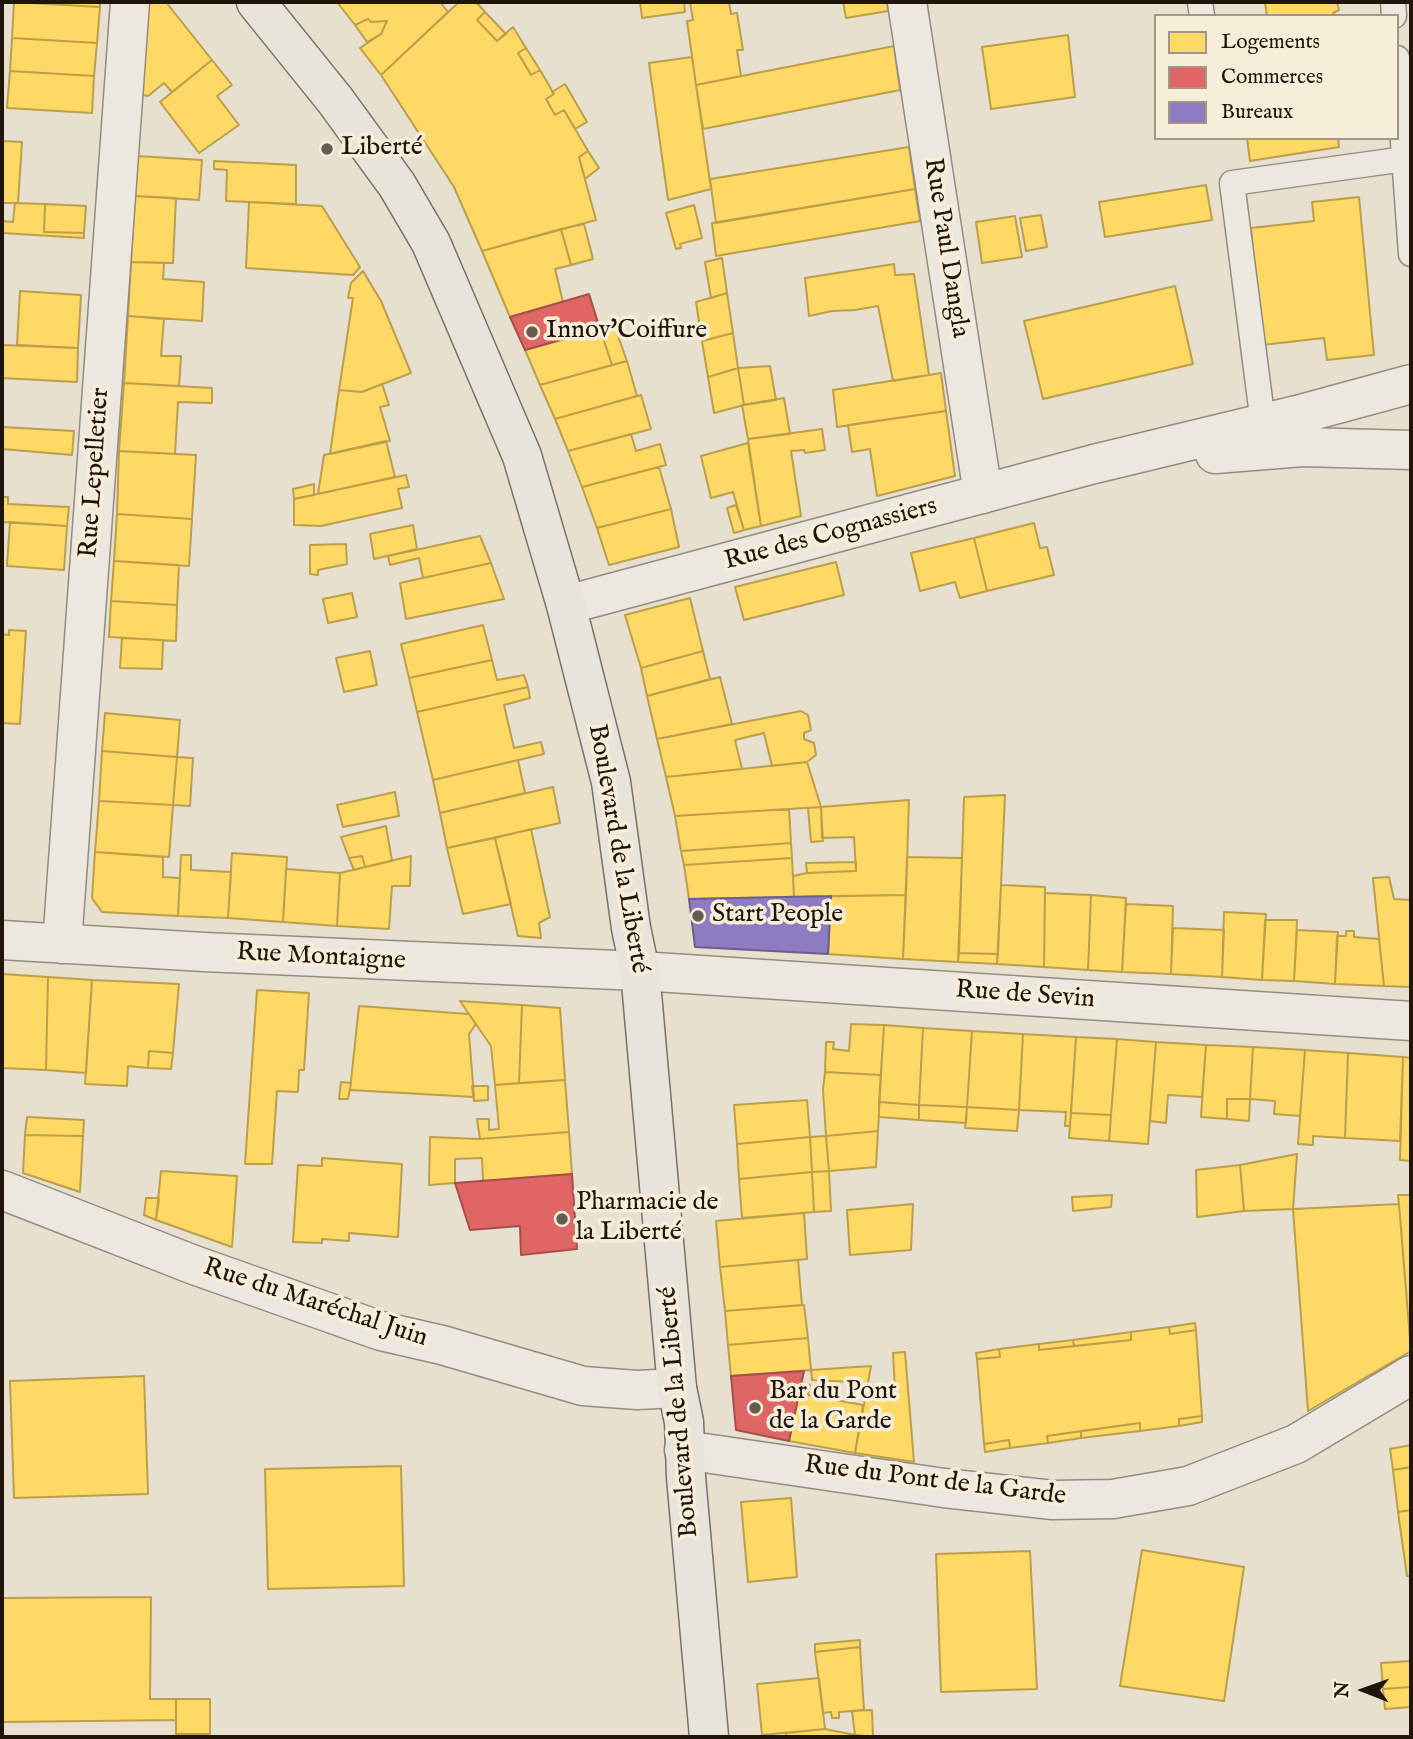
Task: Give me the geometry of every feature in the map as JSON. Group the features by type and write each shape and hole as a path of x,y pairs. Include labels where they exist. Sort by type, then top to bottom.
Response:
{"main road":[{"name":"Boulevard de la Liberté","path":"256,2 343,111 397,185 431,243 522,456 566,605 611,782 631,928 640,971 677,1388 684,1422 684,1450 709,1737"}],"street":[{"name":"Rue Lepelletier","path":"62,944 130,2"},
{"name":"Rue Paul Dangla","path":"907,2 983,494"},
{"path":"1094,464 1411,384"},
{"path":"1094,464 1303,447 1411,450"},
{"name":"Rue des Cognassiers","path":"566,605 1094,464"},
{"name":"Rue Montaigne","path":"2,940 232,954 640,971"},
{"name":"Rue de Sevin","path":"640,971 1411,1021"},
{"name":"Rue du Maréchal Juin","path":"2,1189 194,1265 381,1331 442,1345 583,1386 637,1390 677,1388"},
{"name":"Rue du Pont de la Garde","path":"684,1450 944,1488 1054,1500 1113,1499 1188,1486 1296,1444 1411,1375"}],"lane":[{"path":"1399,83 1411,254"},
{"path":"1263,423 1233,183 1405,159"}],"building: Logements":[{"path":"14,2 100,7 97,43 12,38"},
{"path":"100,2 100,7 48,4"},
{"path":"148,2 166,2 212,60 172,92 164,83 148,96 142,95"},
{"path":"337,2 440,2 448,12 381,75 360,48 381,34 387,21 371,22 368,19 355,25"},
{"path":"459,2 476,2 485,12 477,20 497,41 513,27 526,48 518,53 531,75 540,70 554,94 546,99 555,115 564,110 588,151 579,157 596,220 482,251 454,187 381,75"},
{"path":"640,2 684,2 685,12 642,18"},
{"path":"690,2 729,2 731,14 737,13 743,50 737,50 741,76 696,85 687,21 693,20"},
{"path":"843,2 887,2 888,11 846,18"},
{"path":"1265,2 1337,2 1339,10 1333,14 1267,14"},
{"path":"485,12 506,34 497,41 477,20"},
{"path":"368,19 371,22 387,21 381,34 367,42 355,25"},
{"path":"1068,35 1075,97 991,109 982,47"},
{"path":"12,38 97,43 94,76 10,71"},
{"path":"894,46 900,90 703,129 696,85"},
{"path":"526,48 540,70 531,75 518,53"},
{"path":"692,57 711,189 668,200 649,63"},
{"path":"212,60 232,85 217,96 239,125 199,153 160,102"},
{"path":"10,71 94,76 92,113 7,108"},
{"path":"565,84 587,122 575,129 564,110 555,115 546,99"},
{"path":"1247,140 1338,140 1339,147 1250,161"},
{"path":"2,141 22,142 18,203 2,203"},
{"path":"909,147 915,189 716,223 710,179"},
{"path":"588,151 599,168 585,179 579,157"},
{"path":"137,156 202,160 199,200 135,196"},
{"path":"214,161 296,165 296,204 226,201 227,170 214,169"},
{"path":"1206,185 1212,220 1105,237 1099,202"},
{"path":"915,189 920,221 716,256 712,223"},
{"path":"135,196 176,198 173,263 131,262"},
{"path":"1359,197 1374,355 1327,360 1324,338 1262,345 1251,228 1314,221 1312,202"},
{"path":"249,202 322,206 360,267 353,275 246,268"},
{"path":"15,203 45,204 44,232 84,233 84,238 2,233 2,221 13,222"},
{"path":"45,204 86,206 84,233 44,232"},
{"path":"694,205 702,238 680,244 681,248 676,249 666,213"},
{"path":"1041,215 1047,247 1026,251 1020,218"},
{"path":"1015,216 1022,257 982,263 976,222"},
{"path":"584,224 593,259 571,265 561,229"},
{"path":"561,229 571,265 555,269 563,302 510,317 482,251"},
{"path":"722,258 727,293 711,298 705,262"},
{"path":"131,262 164,263 163,279 204,282 202,321 128,316"},
{"path":"894,264 895,275 914,274 929,375 893,381 878,306 809,316 805,278"},
{"path":"363,271 381,301 411,373 362,392 339,390 353,298 348,298 351,283"},
{"path":"1175,286 1193,364 1043,399 1024,321"},
{"path":"20,291 81,295 78,348 17,345"},
{"path":"727,293 733,333 702,341 696,302"},
{"path":"128,316 164,319 161,356 181,356 179,386 124,383"},
{"path":"614,325 627,361 612,365 600,329"},
{"path":"600,329 612,365 540,385 525,350"},
{"path":"733,333 738,368 708,377 702,341"},
{"path":"2,345 78,348 77,382 2,378"},
{"path":"627,361 637,396 555,419 540,385"},
{"path":"770,366 776,400 744,405 738,368"},
{"path":"738,368 744,405 714,413 708,377"},
{"path":"941,373 946,411 837,427 833,390"},
{"path":"124,383 212,388 212,403 178,402 175,454 119,451"},
{"path":"382,384 389,405 380,407 390,441 330,454 339,390 362,392"},
{"path":"641,395 651,429 568,451 555,419"},
{"path":"784,398 790,434 748,439 742,405"},
{"path":"946,411 955,476 877,496 870,449 852,452 848,425"},
{"path":"2,427 74,431 72,455 2,449"},
{"path":"822,429 825,450 805,453 804,450 791,451 801,516 761,526 748,439"},
{"path":"631,434 636,451 660,444 666,465 582,487 568,451"},
{"path":"386,441 395,477 318,494 324,455"},
{"path":"748,443 761,526 744,530 733,492 711,498 701,456"},
{"path":"119,451 196,455 192,519 117,514"},
{"path":"659,467 671,509 597,528 582,487"},
{"path":"406,475 409,487 398,489 402,508 321,526 294,525 294,499"},
{"path":"314,484 314,495 294,499 293,489"},
{"path":"2,497 8,497 8,504 69,507 67,526 2,522"},
{"path":"736,505 744,530 734,533 727,508"},
{"path":"671,509 679,547 609,565 597,528"},
{"path":"117,514 192,519 189,566 114,561"},
{"path":"10,522 67,526 64,570 7,566"},
{"path":"1034,523 1040,548 1047,547 1054,575 987,591 974,538"},
{"path":"413,525 417,549 374,559 370,534"},
{"path":"480,536 491,563 423,578 419,558 390,565 388,556"},
{"path":"974,538 987,591 960,598 955,582 920,591 911,553"},
{"path":"346,544 347,564 318,570 318,575 310,574 310,545"},
{"path":"114,561 179,565 177,605 111,601"},
{"path":"836,562 844,595 744,620 735,587"},
{"path":"491,563 504,599 406,619 400,583"},
{"path":"352,593 357,617 328,623 323,599"},
{"path":"690,598 703,651 641,668 625,615"},
{"path":"111,601 177,605 176,641 109,637"},
{"path":"483,625 492,660 409,678 401,644"},
{"path":"9,630 26,631 20,724 2,723 2,634 9,635"},
{"path":"122,638 163,640 162,669 120,668"},
{"path":"370,651 377,685 344,692 336,658"},
{"path":"703,651 710,679 647,696 641,668"},
{"path":"492,660 497,680 524,675 528,687 417,712 409,678"},
{"path":"720,677 732,724 657,739 647,696"},
{"path":"528,687 530,698 504,705 514,748 541,742 544,754 433,780 417,712"},
{"path":"801,711 808,715 811,730 804,733 804,739 814,743 816,755 807,762 772,766 764,733 735,740 742,769 666,777 657,739"},
{"path":"105,713 180,720 177,757 102,751"},
{"path":"102,751 177,757 173,805 99,801"},
{"path":"177,757 193,758 190,806 173,805"},
{"path":"518,760 525,793 440,813 433,780"},
{"path":"807,762 821,807 675,816 666,777"},
{"path":"553,787 560,823 447,848 440,813"},
{"path":"395,792 399,816 343,827 337,805"},
{"path":"1005,795 998,954 959,953 964,797"},
{"path":"909,800 906,895 794,897 793,876 856,871 854,837 822,838 821,807"},
{"path":"99,801 173,805 169,857 95,852"},
{"path":"821,807 823,841 811,842 808,808"},
{"path":"789,809 791,843 681,851 675,816"},
{"path":"386,826 392,861 365,867 362,856 349,858 341,837"},
{"path":"531,829 550,917 539,923 541,938 518,936 495,838"},
{"path":"495,838 511,904 463,914 447,848"},
{"path":"791,843 792,858 684,865 681,851"},
{"path":"95,852 163,857 163,877 180,878 178,916 102,912 92,898"},
{"path":"232,853 287,857 283,922 228,918"},
{"path":"181,855 191,855 191,870 231,872 228,918 178,916"},
{"path":"362,856 365,867 354,870 349,858"},
{"path":"411,856 410,886 392,886 389,929 337,926 340,873"},
{"path":"907,857 962,858 958,962 903,959"},
{"path":"792,858 794,897 689,899 684,865"},
{"path":"856,862 856,871 807,873 806,863"},
{"path":"286,869 340,873 337,926 283,922"},
{"path":"1389,877 1394,899 1411,900 1411,987 1384,986 1373,878"},
{"path":"1001,885 1045,887 1044,967 997,964"},
{"path":"1045,893 1091,895 1088,970 1044,967"},
{"path":"906,895 903,959 828,954 831,896"},
{"path":"1091,895 1126,898 1122,972 1088,970"},
{"path":"1126,904 1173,906 1171,974 1122,972"},
{"path":"1224,912 1266,914 1262,980 1222,977"},
{"path":"1265,920 1297,920 1294,981 1262,980"},
{"path":"1173,928 1224,930 1222,977 1171,974"},
{"path":"1297,930 1338,932 1335,984 1294,981"},
{"path":"1346,931 1354,931 1354,937 1379,939 1384,986 1335,984 1337,936 1346,936"},
{"path":"959,953 998,954 997,964 958,962"},
{"path":"2,974 48,977 46,1070 2,1068"},
{"path":"48,977 92,980 86,1073 46,1070"},
{"path":"92,980 179,984 173,1053 149,1051 148,1068 128,1066 127,1086 85,1084"},
{"path":"257,990 309,993 304,1070 299,1070 298,1092 277,1091 272,1164 245,1164"},
{"path":"460,1001 522,1005 519,1083 495,1085 491,1046"},
{"path":"522,1005 560,1008 565,1080 519,1083"},
{"path":"359,1006 469,1014 476,1024 469,1034 474,1097 350,1090"},
{"path":"851,1024 884,1025 881,1075 825,1072 826,1042 834,1042 833,1049 849,1051"},
{"path":"884,1025 923,1028 919,1105 879,1102"},
{"path":"923,1028 972,1031 967,1107 919,1105"},
{"path":"972,1031 1023,1034 1019,1110 967,1107"},
{"path":"1023,1034 1076,1037 1070,1126 1065,1126 1066,1112 1019,1110"},
{"path":"1076,1037 1117,1039 1111,1115 1071,1113"},
{"path":"1117,1039 1156,1042 1148,1144 1109,1141"},
{"path":"1156,1042 1206,1045 1202,1097 1168,1095 1166,1123 1150,1121"},
{"path":"1206,1045 1253,1047 1250,1099 1227,1099 1227,1119 1201,1117"},
{"path":"1253,1047 1305,1050 1300,1116 1274,1114 1275,1101 1250,1099"},
{"path":"1305,1050 1348,1053 1345,1138 1313,1136 1313,1145 1298,1144"},
{"path":"149,1051 173,1053 171,1069 148,1068"},
{"path":"1348,1053 1403,1057 1400,1141 1345,1138"},
{"path":"1403,1057 1411,1058 1411,1161 1400,1160"},
{"path":"825,1072 881,1075 878,1131 826,1136 823,1090"},
{"path":"565,1080 569,1132 480,1139 477,1119 489,1119 489,1130 499,1129 495,1085"},
{"path":"341,1082 351,1083 348,1099 339,1099"},
{"path":"472,1086 488,1086 488,1100 474,1101"},
{"path":"1227,1099 1250,1099 1249,1121 1227,1119"},
{"path":"807,1100 810,1137 737,1144 734,1105"},
{"path":"879,1102 919,1105 919,1120 879,1117"},
{"path":"919,1105 967,1107 966,1123 919,1120"},
{"path":"967,1107 1019,1110 1017,1131 965,1128"},
{"path":"1071,1113 1111,1115 1109,1141 1069,1138"},
{"path":"27,1117 84,1120 83,1136 25,1135"},
{"path":"878,1131 876,1167 829,1171 826,1136"},
{"path":"569,1132 572,1174 483,1181 482,1158 455,1159 455,1183 429,1185 430,1137 480,1139"},
{"path":"25,1135 83,1136 80,1192 23,1173"},
{"path":"826,1136 829,1171 812,1172 810,1137"},
{"path":"810,1137 812,1172 739,1179 737,1144"},
{"path":"1297,1154 1293,1209 1244,1211 1240,1165"},
{"path":"322,1158 402,1164 398,1237 349,1233 349,1241 322,1239 322,1243 293,1242 298,1165 322,1166"},
{"path":"1240,1165 1244,1211 1197,1217 1196,1170"},
{"path":"161,1171 237,1176 232,1247 156,1220"},
{"path":"829,1171 831,1211 814,1212 812,1172"},
{"path":"812,1172 814,1212 742,1218 739,1179"},
{"path":"1112,1195 1111,1207 1073,1211 1072,1197"},
{"path":"1398,1195 1411,1195 1411,1351 1399,1204"},
{"path":"146,1198 159,1198 156,1220 144,1215"},
{"path":"913,1204 911,1250 850,1255 847,1210"},
{"path":"1399,1204 1411,1351 1308,1411 1293,1209"},
{"path":"804,1213 807,1259 720,1267 716,1221"},
{"path":"798,1260 802,1305 725,1311 720,1267"},
{"path":"804,1305 808,1338 728,1345 725,1311"},
{"path":"1195,1323 1196,1330 1170,1334 1169,1327"},
{"path":"1169,1327 1170,1334 1196,1330 1202,1416 1179,1419 1179,1426 1140,1431 1140,1423 1047,1436 1048,1443 1010,1448 1009,1440 984,1444 977,1359 1000,1357 999,1349 1039,1344 1039,1350 1131,1340 1131,1332"},
{"path":"1131,1332 1131,1340 1074,1346 1073,1340"},
{"path":"808,1338 811,1370 731,1376 728,1345"},
{"path":"1073,1340 1074,1346 1039,1350 1039,1344"},
{"path":"999,1349 1000,1357 977,1359 976,1353"},
{"path":"905,1352 914,1462 855,1453 866,1394 895,1391 893,1353"},
{"path":"871,1366 866,1394 855,1395 853,1382 812,1380 811,1370"},
{"path":"144,1376 148,1494 14,1498 10,1381"},
{"path":"801,1383 810,1385 808,1395 863,1405 855,1453 789,1441"},
{"path":"1202,1416 1202,1422 1179,1426 1179,1419"},
{"path":"1140,1423 1140,1431 1081,1438 1081,1431"},
{"path":"1081,1431 1081,1438 1048,1443 1047,1436"},
{"path":"1009,1440 1010,1448 985,1452 984,1444"},
{"path":"1411,1445 1411,1467 1393,1470 1390,1449"},
{"path":"401,1466 404,1586 268,1589 265,1469"},
{"path":"1411,1467 1411,1510 1398,1512 1393,1470"},
{"path":"791,1498 797,1577 748,1582 741,1502"},
{"path":"1411,1510 1411,1576 1407,1576 1398,1512"},
{"path":"1142,1550 1244,1567 1224,1701 1120,1686"},
{"path":"1030,1551 1037,1689 941,1692 936,1554"},
{"path":"151,1597 150,1699 176,1699 176,1720 2,1722 2,1598"},
{"path":"860,1640 860,1647 815,1652 815,1644"},
{"path":"860,1647 864,1710 839,1712 839,1718 832,1718 831,1712 823,1713 815,1652"},
{"path":"1411,1661 1411,1687 1383,1689 1381,1663"},
{"path":"819,1678 825,1729 762,1735 757,1684"},
{"path":"1411,1687 1411,1707 1385,1709 1383,1689"},
{"path":"176,1699 210,1699 210,1734 176,1734"},
{"path":"872,1710 873,1737 855,1735 852,1711"},
{"path":"825,1729 869,1737 787,1737 786,1733"}],"building: Commerces":[{"path":"589,294 600,329 525,350 510,317"},
{"path":"572,1174 577,1249 521,1255 520,1226 470,1230 455,1183"},
{"path":"804,1371 789,1441 736,1430 731,1376"}],"building: Bureaux":[{"path":"831,896 828,954 695,947 689,899"}],"place":[{"name":"Liberté","path":"327,149"},
{"name":"Innov'Coiffure","path":"532,332"},
{"name":"Start People","path":"698,916"},
{"name":"Pharmacie de la Liberté","path":"562,1219"},
{"name":"Bar du Pont de la Garde","path":"755,1408"}]}
